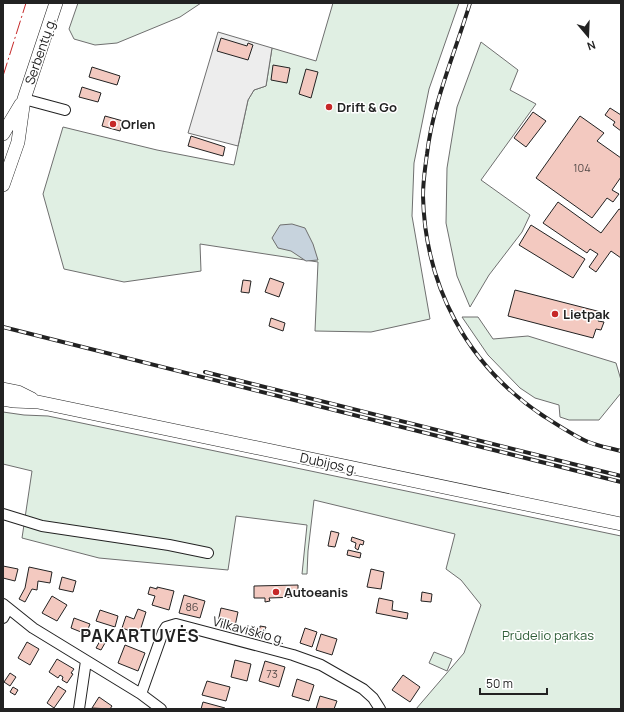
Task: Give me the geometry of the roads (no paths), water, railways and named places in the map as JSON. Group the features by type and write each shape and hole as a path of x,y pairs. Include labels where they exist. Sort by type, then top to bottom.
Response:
{"main road":[{"name":"Serbentų g.","path":"3,185 18,142 24,99 56,3"},
{"name":"Serbentų g.","path":"3,134 24,99"},
{"name":"Dubijos g.","path":"3,389 18,392 38,402"},
{"name":"Dubijos g.","path":"3,399 38,402 621,524"}],"street":[{"path":"24,99 65,110"},
{"path":"3,514 42,526 169,545 208,553"},
{"path":"3,618 6,606 33,628 141,694 161,709"},
{"name":"Vilkaviškio g.","path":"141,694 163,632 166,627 176,624 293,655 321,665 363,689 373,698 380,709"},
{"path":"79,709 86,661"}],"railway":[{"path":"470,3 439,97 430,135 424,175 423,196 426,229 432,261 442,292 455,320 472,347 492,372 515,395 542,415 580,438 621,451"},
{"path":"3,327 621,482"},
{"path":"205,372 621,476"}],"place":[{"name":"Drift & Go","path":"329,107"},
{"name":"Orlen","path":"113,124"},
{"name":"Lietpak","path":"555,314"},
{"name":"Autoeanis","path":"276,592"}],"district":[{"name":"PAKARTUVĖS","path":"140,636"}],"park label":[{"name":"Prūdelio parkas","path":"548,635"}]}
